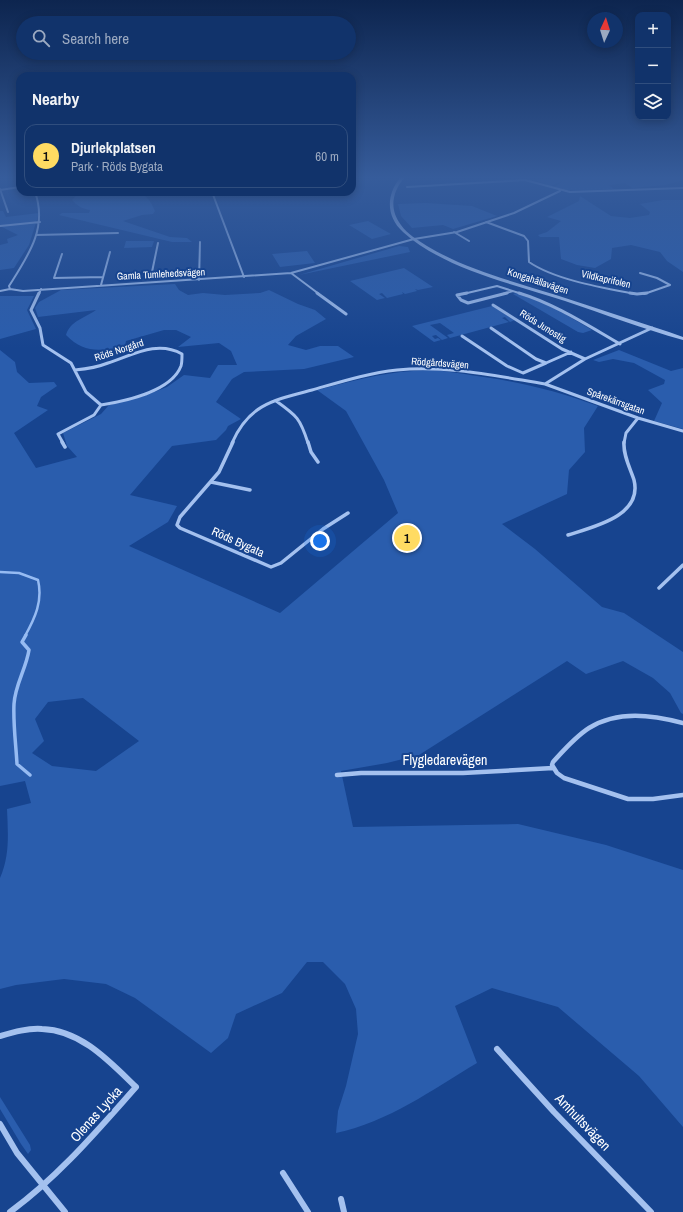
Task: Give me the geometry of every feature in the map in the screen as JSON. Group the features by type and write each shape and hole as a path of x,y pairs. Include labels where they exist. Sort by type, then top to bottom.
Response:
{"street":[{"path":"10,289 9,286 21,269 36,235 54,235"},
{"path":"228,235 244,277"},
{"name":"Kongahällavägen","path":"409,235 443,256 467,266 683,339"},
{"name":"Gamla Tumlehedsvägen","path":"0,291 10,289 15,291 291,273 414,239 439,235"},
{"path":"458,235 469,241"},
{"name":"Vildkaprifolen","path":"520,235 524,236 528,241 529,262 538,269 574,280 637,294 643,294 670,285 657,278 640,273"},
{"path":"199,280 200,242"},
{"path":"158,244 152,272 199,272"},
{"path":"101,285 110,252"},
{"path":"62,254 54,278 103,277"},
{"path":"291,273 346,314"},
{"path":"514,292 468,303 461,300 457,295 497,286 533,297 557,308 620,344"},
{"path":"40,289 31,310 40,328 42,342 48,348 68,361 76,370 84,388 101,405 99,411 94,415 58,434 65,447"},
{"name":"Röds Junostig","path":"493,305 585,359"},
{"path":"491,328 546,363"},
{"path":"545,384 585,359 652,328"},
{"path":"462,336 507,366 522,373 571,352"},
{"name":"Röds Norgård","path":"76,370 102,365 151,348 173,349 182,354 182,363 179,371 174,377 161,386 145,394 118,402 101,405"},
{"name":"Rödgårdsvägen","path":"177,525 180,517 211,482 224,464 235,437 246,419 255,412 276,401 364,376 410,368 458,371 545,384"},
{"name":"Spårekärrsgatan","path":"545,384 638,418 683,431"},
{"path":"276,401 295,414 302,423 311,452 318,462"},
{"path":"568,535 610,518 627,508 631,502 634,496 635,483 624,447 624,437 638,418"},
{"path":"211,482 250,490"},
{"name":"Röds Bygata","path":"177,525 271,567 281,563 323,529 348,513"},
{"path":"659,588 683,565"},
{"path":"683,723 670,719 640,715 611,718 590,727 579,735 553,762 553,768 564,778 628,799 653,799 683,795"},
{"name":"Flygledarevägen","path":"337,775 361,773 522,771 553,768"},
{"name":"Olenas Lycka","path":"0,1036 10,1033 34,1030 57,1031 73,1035 94,1048 136,1087 73,1158 29,1198 10,1212"},
{"name":"Amhultsvägen","path":"497,1049 554,1112 651,1212"},
{"path":"0,1124 17,1153 42,1186 65,1212"},
{"path":"283,1174 308,1212"},
{"path":"341,1199 344,1212"}],"shaded area":[{"path":"18,235 32,235 29,245 14,268 0,270 0,245 8,243 7,239"},
{"path":"141,235 163,235 170,237 187,238 192,242 172,242"},
{"path":"365,235 389,235 372,239"},
{"path":"538,235 683,235 683,272 667,261 660,252 631,245 612,248 611,259 595,268 577,265 561,259 559,237 540,237"},
{"path":"126,241 154,241 152,247 124,248"},
{"path":"399,246 408,247 410,252 299,275"},
{"path":"307,251 315,263 280,267 272,254"},
{"path":"404,268 433,287 418,290 415,289 417,291 405,294 402,292 403,294 387,298 382,293 379,294 385,298 377,300 350,281"},
{"path":"175,284 179,290 188,295 203,293 225,295 260,293 269,290 298,304 315,310 326,319 296,336 288,345 306,350 320,346 338,346 354,357 304,369 244,372 232,379 216,402 241,419 228,426 216,440 172,446 130,495 177,506 168,522 129,546 280,613 398,513 384,480 346,411 317,390 365,378 420,370 449,372 519,383 566,395 598,406 584,428 585,452 569,470 567,494 502,524 535,549 602,607 624,613 683,652 683,714 670,693 653,678 623,661 586,674 567,661 419,755 387,763 341,771 353,827 518,824 606,845 683,870 683,1127 639,1076 558,1007 492,988 455,1006 477,1063 392,1113 355,1128 336,1133 338,1111 346,1086 358,1034 356,1009 345,984 323,962 307,962 282,993 236,1014 228,1038 211,1053 135,998 106,984 64,979 16,985 0,989 0,878 7,853 7,809 31,803 25,781 0,786 0,350 15,362 17,372 29,383 54,382 57,386 41,397 37,406 48,410 14,433 36,468 77,457 67,446 63,433 101,414 109,405 141,397 167,387 184,375 210,378 218,365 237,365 231,351 219,343 178,347 191,337 176,330 164,330 126,341 125,346 101,350 86,348 79,345 66,335 74,323 96,310 38,317 35,308 39,302 61,290","holes":["83,698 139,741 96,771 52,766 32,753 44,741 35,719 48,702"]},
{"path":"516,293 551,306 592,330 583,333 578,332 513,294"},
{"path":"0,296 34,296 27,310 36,329 0,339"},
{"path":"492,306 515,320 510,322 505,317 502,318 509,322 450,338 447,335 454,333 440,323 430,325 448,338 442,340 436,335 432,336 435,339 438,338 441,340 434,342 412,326"},
{"path":"619,350 671,371 683,368 683,429 654,421 662,403 648,390 664,384 665,380 634,363 613,359 599,362 593,360"},
{"path":"0,1097 30,1145 31,1150 28,1154 0,1109"}],"waterway":[{"path":"0,572 19,573 38,580 39,602 32,623 25,636"},
{"path":"26,635 22,642 29,650 15,697 14,719 17,764 30,775"}],"place":[{"name":"Djurlekplatsen","path":"407,538"}]}
